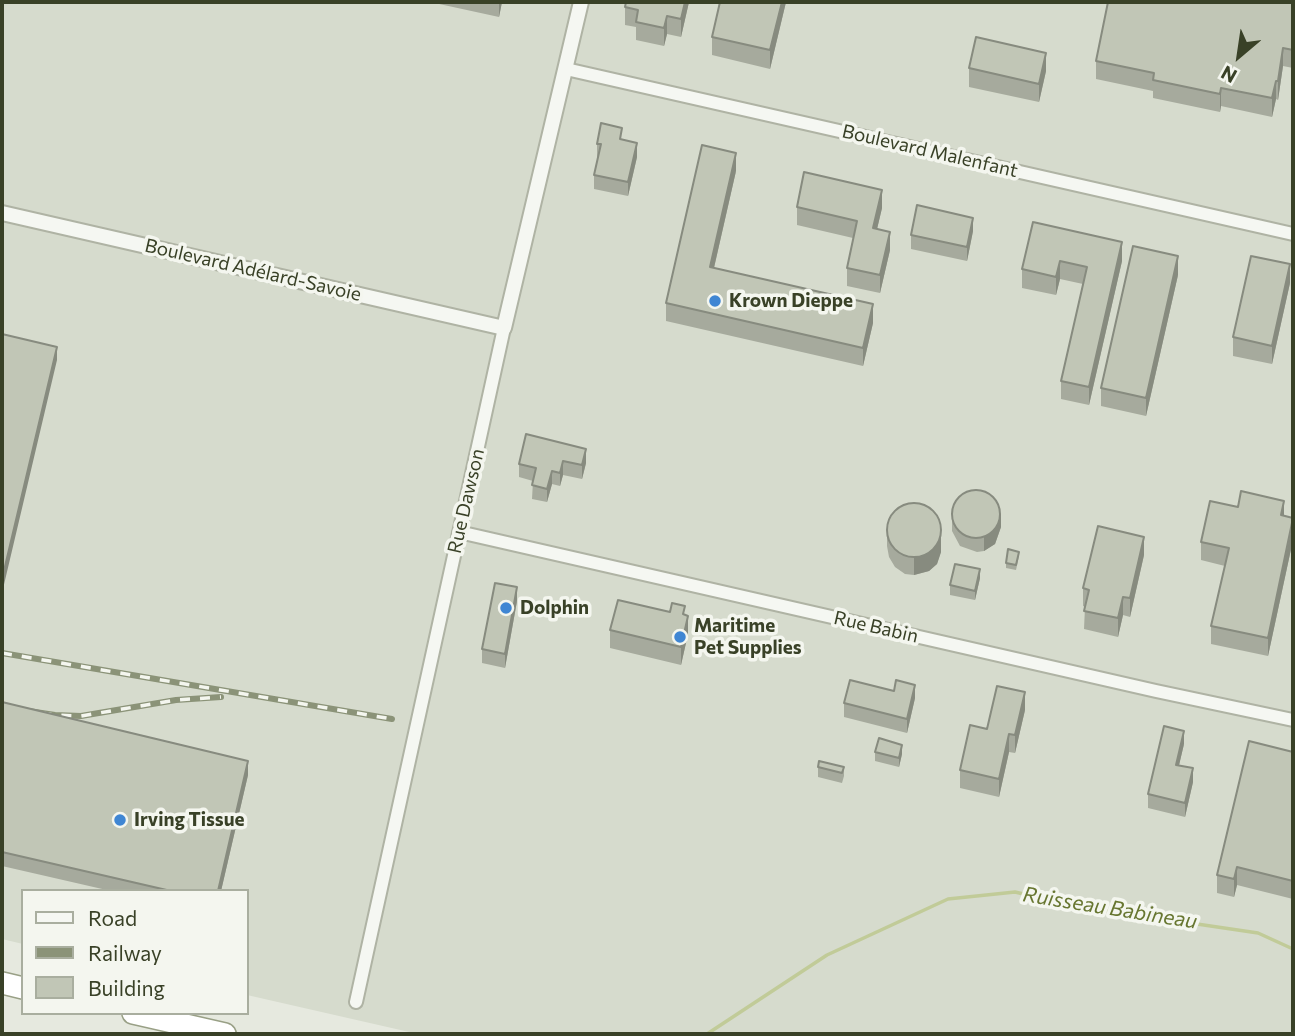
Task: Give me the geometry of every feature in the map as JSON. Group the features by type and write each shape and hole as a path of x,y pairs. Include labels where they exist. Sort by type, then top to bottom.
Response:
{"highway":[{"path":"2,983 21,988"},
{"path":"142,1015 225,1034"}],"street":[{"name":"Rue Dawson","path":"356,1002 504,328 581,2"},
{"name":"Boulevard Malenfant","path":"566,69 1293,234"},
{"name":"Boulevard Adélard-Savoie","path":"2,213 504,328"},
{"name":"Rue Babin","path":"459,532 1293,720"}],"shaded area":[{"path":"2,2 1293,2 1293,1034 418,1034 248,995 248,889 21,889 21,944 2,939"}],"building":[{"path":"626,2 685,2 681,19 667,16 664,28 636,22 638,10 625,7"},
{"path":"720,2 782,2 770,50 712,37"},
{"path":"1108,2 1293,2 1293,50 1283,48 1278,81 1272,98 1221,88 1220,94 1153,80 1154,73 1096,61"},
{"path":"976,37 1046,53 1039,84 969,68"},
{"path":"601,123 622,128 620,139 637,143 628,182 594,175 601,144 597,144"},
{"path":"702,145 736,153 710,267 873,304 863,348 666,303"},
{"path":"804,172 882,190 873,228 890,232 880,275 847,268 857,221 797,207"},
{"path":"917,205 973,218 967,247 911,235"},
{"path":"1033,222 1122,242 1089,387 1061,381 1087,267 1060,261 1056,277 1022,269"},
{"path":"1133,246 1178,256 1146,398 1101,388"},
{"path":"1251,256 1290,264 1272,346 1233,337"},
{"path":"2,334 57,347 2,579"},
{"path":"526,434 586,449 582,465 563,461 560,473 552,471 547,489 532,485 536,468 519,464"},
{"path":"976,490 993,497 1000,514 993,531 976,538 959,531 952,514 959,497"},
{"path":"1241,491 1284,501 1281,515 1293,518 1268,638 1211,626 1229,548 1201,542 1210,501 1238,507"},
{"path":"914,503 933,511 941,530 933,549 914,557 895,549 887,530 895,511"},
{"path":"1098,526 1144,537 1130,598 1123,597 1118,618 1084,611 1089,590 1083,588"},
{"path":"1008,549 1019,552 1016,565 1006,563"},
{"path":"955,564 980,569 975,591 950,585"},
{"path":"495,583 517,587 505,654 482,649"},
{"path":"618,600 670,612 672,603 685,606 683,614 688,616 681,647 610,630"},
{"path":"850,680 894,691 896,680 915,685 907,719 844,703"},
{"path":"997,686 1025,692 1015,735 1009,734 999,779 960,770 970,725 987,729"},
{"name":"Irving Tissue","path":"2,702 248,761 218,889 162,889 2,852"},
{"path":"1164,726 1184,731 1176,765 1193,768 1185,803 1148,794"},
{"path":"879,738 902,745 899,758 875,752"},
{"path":"1249,741 1293,752 1293,881 1237,867 1234,879 1217,875"},
{"path":"819,761 844,767 842,773 818,767"}],"waterway":[{"name":"Ruisseau Babineau","path":"707,1034 827,955 948,899 1015,892 1075,906 1258,933 1293,949"}],"railway":[{"path":"2,653 392,719"},
{"path":"2,707 81,716 176,700 221,697"}],"place":[{"name":"Krown Dieppe","path":"715,301"},
{"name":"Dolphin","path":"506,608"},
{"name":"Maritime Pet Supplies","path":"680,637"},
{"name":"Irving Tissue","path":"120,820"}]}
